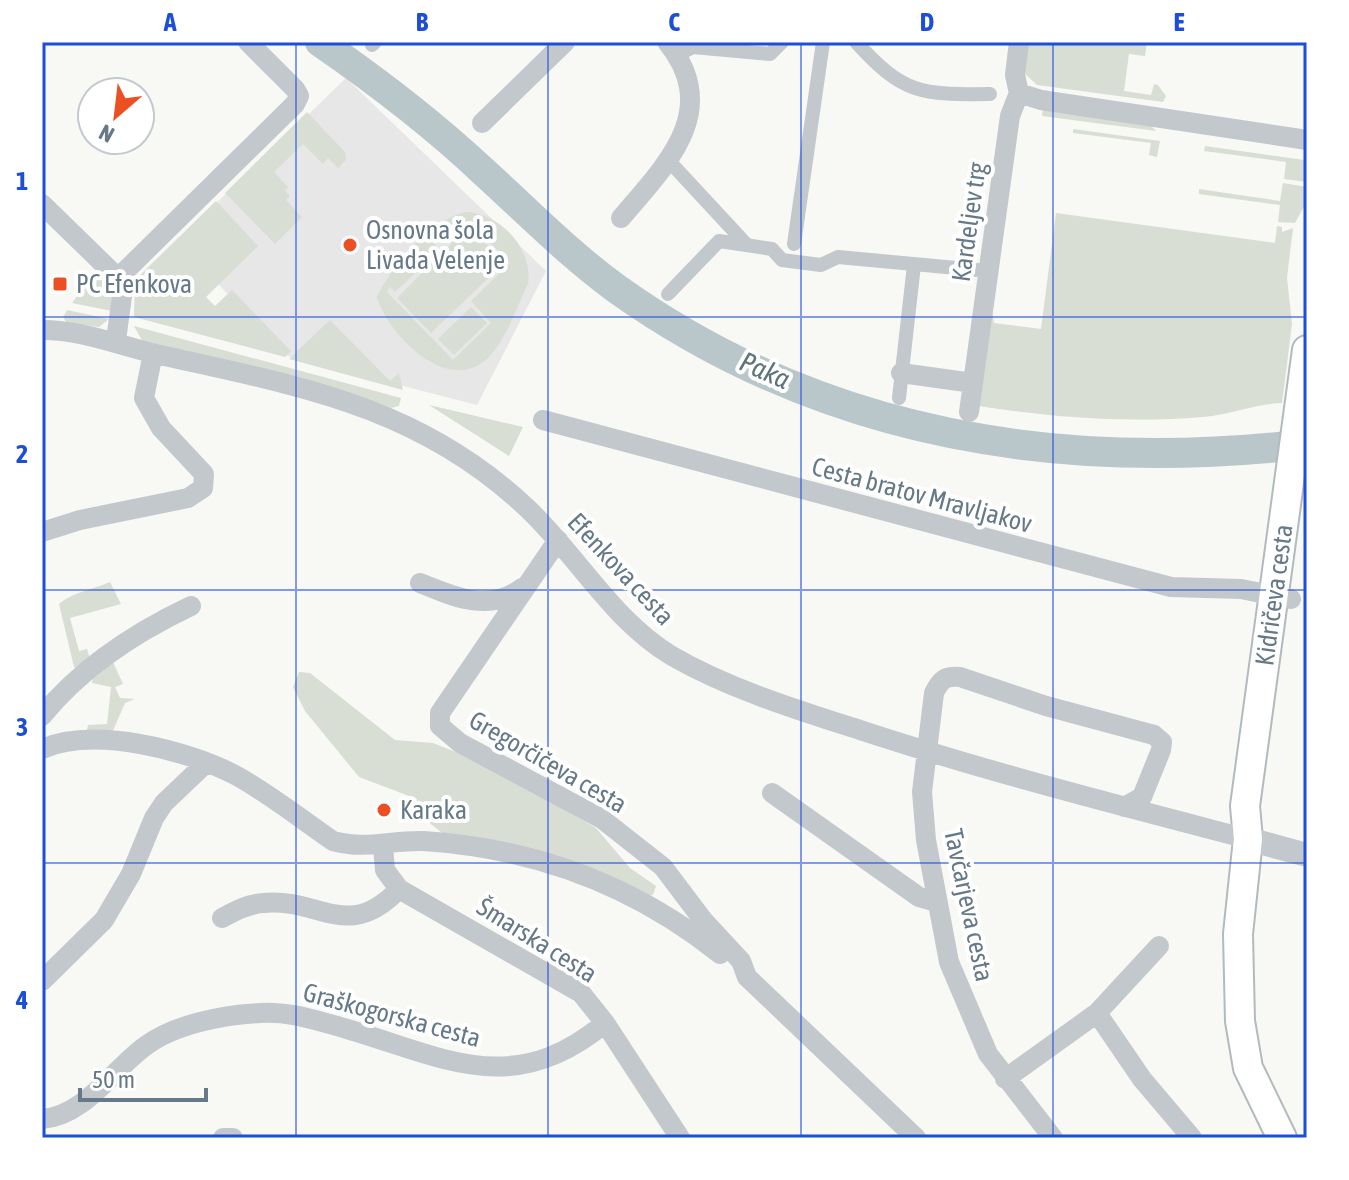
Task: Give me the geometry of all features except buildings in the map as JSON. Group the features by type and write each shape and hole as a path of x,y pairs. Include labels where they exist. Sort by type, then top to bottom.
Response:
{"main road":[{"name":"Kidričeva cesta","path":"1282,1138 1248,1068 1240,1021 1238,934 1248,839 1245,806 1300,482 1297,422 1307,350"}],"street":[{"path":"118,278 295,104 299,96 295,89 248,42"},
{"path":"482,123 565,42"},
{"path":"621,218 669,161 689,117 685,74 672,48 770,54 782,42"},
{"path":"794,244 823,42"},
{"path":"856,42 886,74 903,85 948,93 990,94"},
{"name":"Kardeljev trg","path":"969,412 1010,116 1019,93 1015,75 1019,42"},
{"path":"1019,93 1041,100 1307,140"},
{"path":"669,161 746,244"},
{"path":"42,204 118,278 123,289 116,340"},
{"path":"668,294 719,241 772,249 782,260 821,265 838,257 989,271"},
{"path":"899,398 914,265"},
{"name":"Efenkova cesta","path":"42,330 116,340 153,353 287,383 364,406 402,422 453,449 526,507 620,613 674,657 806,712 926,751 1248,839"},
{"path":"42,532 80,520 188,498 203,488 204,474 149,413 144,398 153,353"},
{"path":"901,373 973,383"},
{"name":"Cesta bratov Mravljakov","path":"543,420 1171,587 1241,589 1282,597"},
{"name":"Gregorčičeva cesta","path":"558,540 440,713 440,726 460,743 602,819 663,867 703,920 741,961 747,977 916,1138"},
{"path":"420,583 467,601 485,602 504,599 527,584"},
{"path":"42,716 104,658 134,636 191,606"},
{"name":"Tavčarjeva cesta","path":"1053,1138 988,1054 963,1002 949,962 937,902 922,792 934,693 947,676 960,677 1046,706 1154,735 1162,742 1161,750 1142,797 1124,807"},
{"path":"42,749 80,739 111,740 206,763 259,789 333,841 349,845 383,846 420,841 466,846 534,858 603,880 681,922 747,977"},
{"path":"42,981 104,920 131,874 154,818 164,803 206,763"},
{"path":"772,793 919,897 937,902"},
{"path":"1248,839 1307,855"},
{"path":"222,918 266,902 361,915 380,908 399,889 385,870 383,846"},
{"name":"Šmarska cesta","path":"399,889 581,993 605,1023 680,1138"},
{"path":"1005,1079 1097,1013 1159,946"},
{"name":"Graškogorska cesta","path":"42,1119 66,1114 145,1046 164,1035 223,1018 260,1012 295,1014 468,1066 503,1069 542,1061 578,1046 605,1023"},
{"path":"1097,1013 1142,1079 1192,1138"},
{"path":"223,1138 233,1138"}],"shaded area":[{"path":"1027,42 1147,42 1145,56 1129,54 1124,91 1151,95 1154,84 1166,96 1163,102 1037,85 1023,72"},
{"name":"Osnovna šola Livada Velenje","path":"346,78 546,271 477,405 287,356 177,241"},
{"path":"1043,108 1149,124 1156,131 1042,116"},
{"path":"307,112 345,152 346,160 338,168 328,158 323,164 303,144 274,172 288,187 285,191 290,196 286,200 302,217 275,244 225,193"},
{"path":"1073,129 1160,141 1157,157 1149,155 1151,143 1073,133"},
{"path":"1205,146 1304,160 1307,182 1284,179 1286,162 1204,151"},
{"path":"1283,183 1307,187 1307,201 1295,223 1278,222 1280,205 1199,194 1199,189 1280,201"},
{"path":"216,201 258,246 206,297 215,306 232,290 291,351 285,357 134,317 135,280"},
{"path":"465,212 478,214 502,226 520,246 528,271 528,284 496,349 480,364 465,370 449,369 418,353 392,326 377,297 402,258 426,234","holes":["470,222 510,263 471,301 491,323 453,360 387,292 390,287 395,292 440,250 433,242 444,232 452,238"]},
{"path":"1056,213 1275,243 1277,226 1282,227 1282,232 1293,228 1287,278 1292,324 1282,403 1213,416 1146,420 1035,414 979,406 992,310 994,323 1041,329"},
{"path":"469,226 504,263 431,333 397,298"},
{"path":"90,278 102,279 112,286 112,311 72,303"},
{"path":"471,307 487,323 454,355 438,339"},
{"path":"67,310 109,319 99,327 67,323 63,317"},
{"path":"330,320 390,381 399,373 403,390 289,359"},
{"path":"134,326 401,398 399,406 391,408 335,388 143,342"},
{"path":"429,405 523,427 509,456"},
{"path":"110,582 121,604 70,618 79,651 87,649 91,662 81,670 74,667 59,604 76,594"},
{"path":"113,662 123,684 115,687 120,698 135,699 125,703 111,735 87,730 88,725 107,724 111,687 92,683 93,676 101,675 94,675"},
{"path":"299,672 310,673 395,740 433,743 491,766 596,828 630,868 656,886 653,895 645,896 447,837 416,812 417,799 359,777 305,711 293,687"}],"waterway":[{"name":"Paka","path":"320,42 426,121 566,248 617,289 696,339 777,379 861,410 947,432 1034,446 1124,453 1215,452 1307,444"}],"place":[{"name":"Osnovna šola Livada Velenje","path":"350,245"},
{"name":"PC Efenkova","path":"60,284"},
{"name":"Karaka","path":"384,810"}]}
